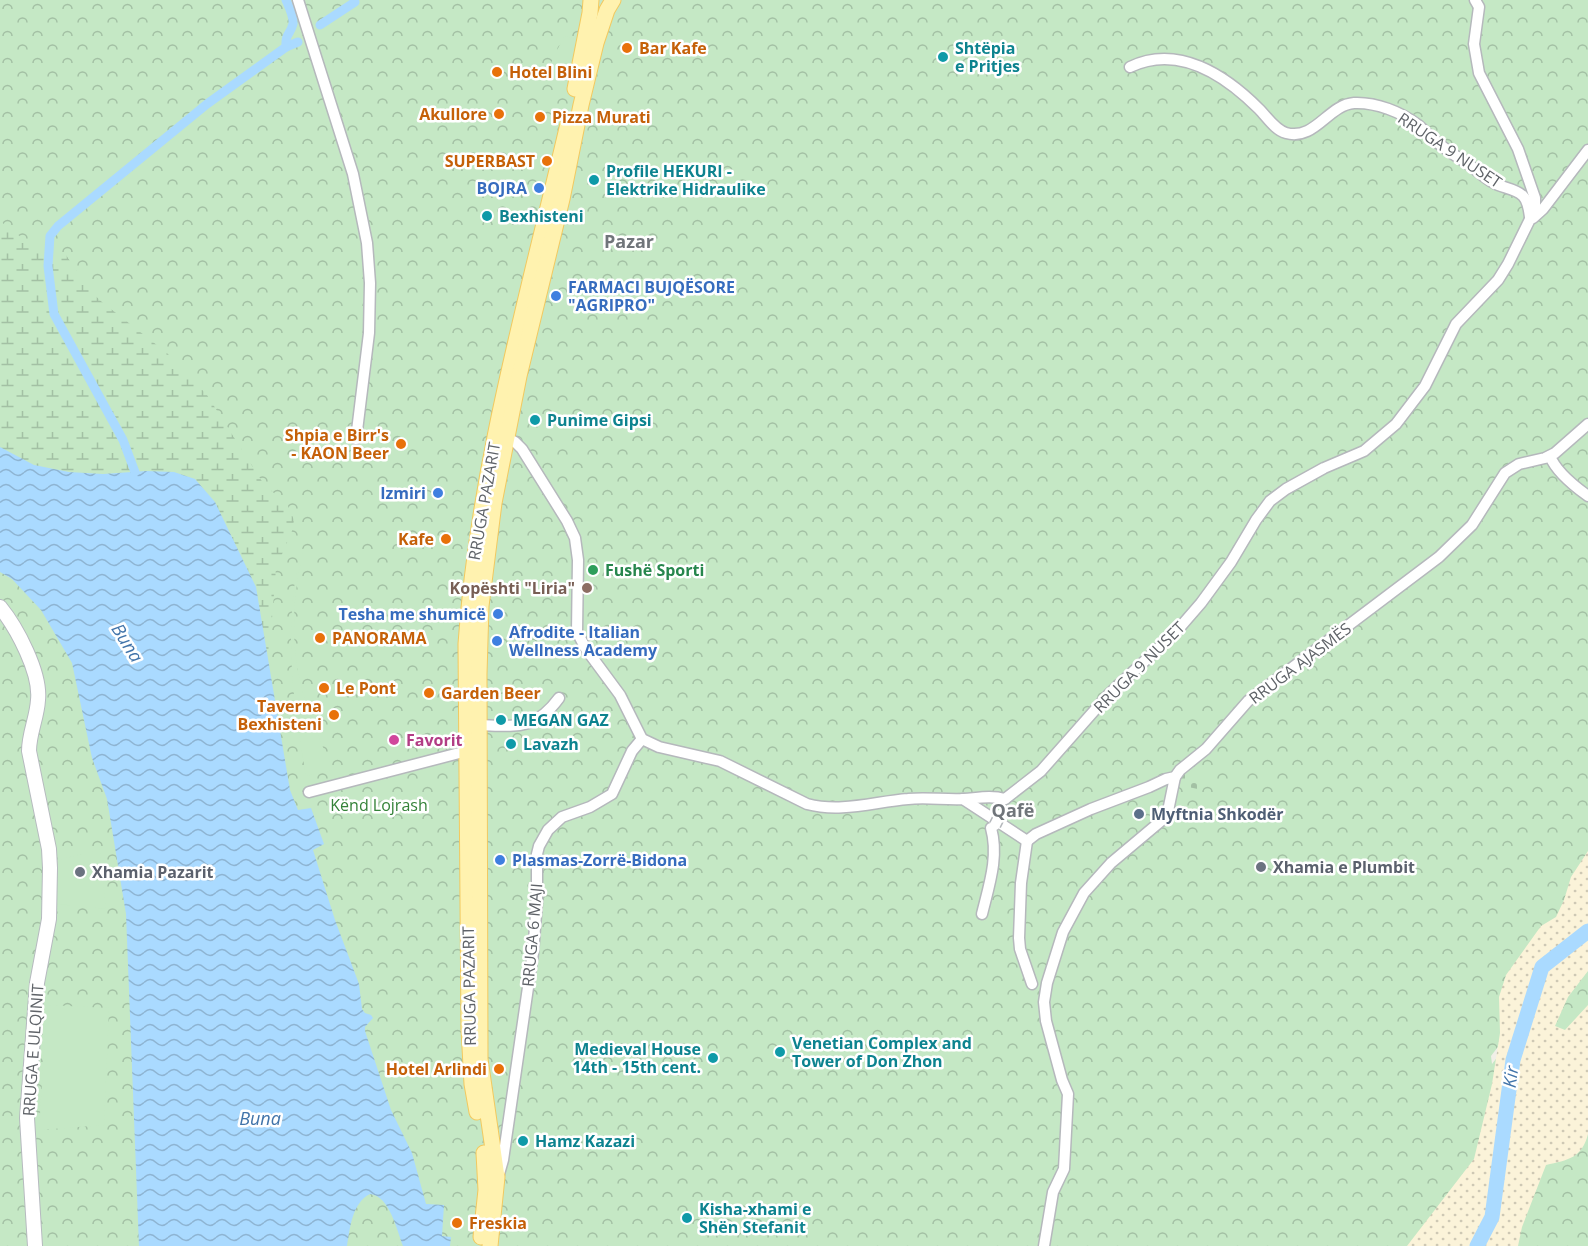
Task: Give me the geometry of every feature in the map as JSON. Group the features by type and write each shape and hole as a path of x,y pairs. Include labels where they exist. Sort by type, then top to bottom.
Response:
{"main road":[{"name":"RRUGA PAZARIT","path":"480,1246 486,1169 472,1084 469,1029 466,644 470,592 481,506 517,338 568,122 591,0"},
{"name":"RRUGA PAZARIT","path":"490,1246 497,1177 481,1070 479,644 482,595 490,525 524,352 562,199 594,53 613,0"},
{"name":"RRUGA E ULQINIT","path":"1,608 25,651 37,684 38,703 30,735 29,751 50,854 50,919 37,983 27,1118 35,1246"}],"street":[{"path":"298,0 353,174 361,203 367,243 370,283 369,333 356,439"},
{"path":"1474,0 1479,7 1474,44 1479,73 1518,148 1529,178 1535,198 1535,209 1530,220"},
{"name":"RRUGA 9 NUSET","path":"1005,799 1046,766 1109,694 1175,633 1201,603 1231,562 1270,501 1286,489 1324,468 1364,451 1396,424 1414,404 1425,386 1456,324 1503,273 1530,220 1528,203 1522,195 1494,183 1439,144 1416,124 1391,110 1370,104 1349,104 1338,109 1311,129 1299,133 1286,133 1278,129 1236,89 1192,63 1178,59 1155,59 1130,67"},
{"path":"1530,220 1543,209 1588,150"},
{"name":"RRUGA AJASMËS","path":"1027,841 1036,834 1091,809 1175,777 1212,743 1248,701 1439,557 1472,525 1505,473 1519,464 1550,456 1588,424"},
{"path":"507,438 516,442 522,449 572,530 578,560 576,626 586,649 620,695 642,740 659,747 720,761 816,807 844,808 907,799 980,797 1005,799 995,823 995,857 982,914"},
{"path":"1550,456 1561,472 1588,496"},
{"path":"479,725 525,726 545,713 559,698"},
{"name":"RRUGA 6 MAJI","path":"497,1177 503,1160 533,953 537,902 537,854 548,830 562,817 590,807 612,794 632,751 642,740"},
{"path":"309,792 467,751"},
{"path":"1044,1246 1053,1192 1064,1169 1068,1094 1046,1021 1044,1002 1047,983 1059,942 1078,902 1104,870 1161,821 1168,811 1175,777"},
{"path":"963,799 1027,841 1021,883 1018,939 1032,984"}],"green space":[{"name":"Kënd Lojrash","path":"0,0 1588,0 1588,929 1491,1056 1492,1064 1588,938 1588,1246 0,1246"},
{"path":"564,36 576,39 567,78 559,70 547,71"},
{"path":"0,221 26,241 66,255 89,290 167,353 207,395 263,483 288,506 294,520 292,531 276,568 269,657 259,663 0,476"},
{"path":"305,545 295,605 297,666 310,714 333,770 306,776 296,713 291,651 295,584 299,561"},
{"name":"Fushë Sporti","path":"584,564 603,566 602,575 584,574"},
{"path":"1194,765 1201,775 1203,790 1178,785 1181,776"},
{"path":"100,849 106,909 57,904 56,878 59,860"},
{"path":"47,1005 109,1008 104,1125 39,1130"}],"sand":[{"path":"1588,851 1588,971 1568,997 1555,1026 1565,1030 1588,1005 1588,1134 1585,1142 1573,1157 1546,1165 1522,1227 1518,1246 1407,1246 1474,1159 1492,1084 1500,1033 1499,997 1506,975 1541,926 1556,917 1571,877"}],"water":[{"name":"Buna","path":"0,447 34,465 69,472 103,474 174,472 195,479 215,502 256,587 290,790 298,810 311,808 324,844 313,850 335,920 359,984 362,1009 373,1018 365,1027 365,1031 391,1110 412,1153 426,1204 444,1205 442,1236 451,1237 450,1246 403,1246 388,1207 377,1196 370,1194 359,1203 351,1224 347,1246 139,1246 126,914 107,799 92,758 72,663 41,610 12,579 0,572"}],"waterway":[{"path":"135,472 123,440 54,314 48,266 50,236 58,226 207,104 286,47 286,39 293,21 286,0"},
{"path":"320,25 355,2"},
{"path":"286,47 298,42"},
{"name":"Kir","path":"1477,1246 1492,1217 1513,1060 1542,967 1588,931"}],"place":[{"name":"Bar Kafe","path":"627,48"},
{"name":"Shtëpia e Pritjes","path":"943,57"},
{"name":"Hotel Blini","path":"497,72"},
{"name":"Akullore","path":"499,114"},
{"name":"Pizza Murati","path":"540,117"},
{"name":"SUPERBAST","path":"547,161"},
{"name":"Profile HEKURI - Elektrike Hidraulike","path":"594,180"},
{"name":"BOJRA","path":"539,188"},
{"name":"Bexhisteni","path":"487,216"},
{"name":"FARMACI BUJQËSORE \"AGRIPRO\"","path":"556,296"},
{"name":"Punime Gipsi","path":"535,420"},
{"name":"Shpia e Birr's - KAON Beer","path":"401,444"},
{"name":"Izmiri","path":"438,493"},
{"name":"Kafe","path":"446,539"},
{"name":"Fushë Sporti","path":"593,570"},
{"name":"Kopështi \"Liria\"","path":"587,588"},
{"name":"Tesha me shumicë","path":"498,614"},
{"name":"PANORAMA","path":"320,638"},
{"name":"Afrodite - Italian Wellness Academy","path":"497,641"},
{"name":"Le Pont","path":"324,688"},
{"name":"Garden Beer","path":"429,693"},
{"name":"Taverna Bexhisteni","path":"334,715"},
{"name":"MEGAN GAZ","path":"501,720"},
{"name":"Favorit","path":"394,740"},
{"name":"Lavazh","path":"511,744"},
{"name":"Myftnia Shkodër","path":"1139,814"},
{"name":"Plasmas-Zorrë-Bidona","path":"500,860"},
{"name":"Xhamia e Plumbit","path":"1261,867"},
{"name":"Xhamia Pazarit","path":"80,872"},
{"name":"Venetian Complex and Tower of Don Zhon","path":"780,1052"},
{"name":"Medieval House 14th - 15th cent.","path":"713,1058"},
{"name":"Hotel Arlindi","path":"499,1069"},
{"name":"Hamz Kazazi","path":"523,1141"},
{"name":"Kisha-xhami e Shën Stefanit","path":"687,1218"},
{"name":"Freskia","path":"457,1223"}],"district":[{"name":"Pazar","path":"629,242"},
{"name":"Qafë","path":"1013,811"}]}
